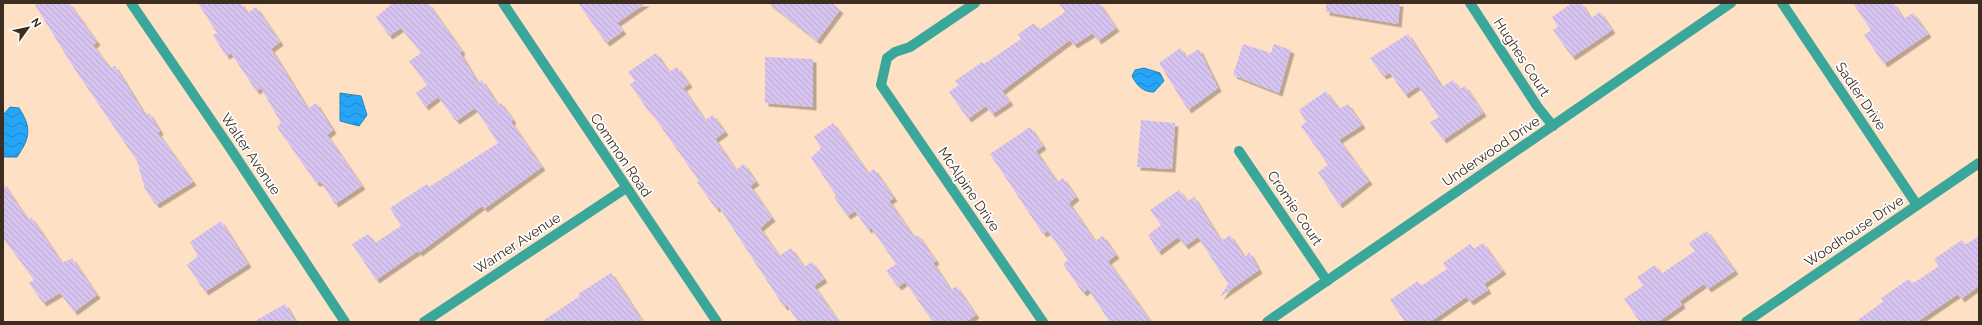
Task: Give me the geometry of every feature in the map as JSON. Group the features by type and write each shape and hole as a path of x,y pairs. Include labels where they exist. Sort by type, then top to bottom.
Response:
{"street":[{"name":"Walter Avenue","path":"131,3 226,142 345,322"},
{"name":"Common Road","path":"503,3 717,322"},
{"name":"McAlpine Drive","path":"975,3 910,47 896,52 886,58 881,85 1043,322"},
{"name":"Hughes Court","path":"1470,3 1537,106 1553,126"},
{"name":"Underwood Drive","path":"1267,322 1731,3"},
{"name":"Sadler Drive","path":"1782,3 1917,205"},
{"name":"Cromie Court","path":"1239,151 1327,281"},
{"name":"Woodhouse Drive","path":"1746,322 1979,163"},
{"name":"Warner Avenue","path":"424,322 626,188"}],"water":[{"path":"1144,68 1160,73 1164,81 1154,92 1141,88 1132,76 1135,70"},
{"path":"340,93 361,96 367,115 359,126 340,121"},
{"path":"10,107 19,108 26,121 28,133 25,144 17,157 3,157 3,115"}],"building":[{"path":"34,3 69,3 97,42 93,45 110,68 115,66 145,115 149,113 160,131 158,133 193,182 156,205 145,189 137,161 72,65"},
{"path":"198,3 241,3 247,13 256,7 280,42 271,49 308,109 316,103 333,130 327,135 362,186 335,204 321,182 316,183 277,127 281,123 261,88 256,91 231,53 226,56 213,35 217,33"},
{"path":"393,3 428,3 462,51 460,53 478,83 482,80 498,105 501,103 513,120 511,122 542,167 484,209 482,206 419,253 418,251 376,280 352,244 368,234 375,243 401,226 390,208 427,184 429,187 498,143 475,108 456,121 438,97 425,107 416,93 427,85 409,61 421,53 401,28 389,36 376,17"},
{"path":"578,3 646,3 617,23 623,31 606,43"},
{"path":"768,3 832,3 840,10 817,41"},
{"path":"1059,3 1099,3 1116,28 1098,41 1093,33 1074,45 1070,40 1002,91 1010,102 992,114 986,106 968,119 949,92 959,85 955,81 982,62 984,64 1021,39 1018,34 1034,23 1039,30 1065,12"},
{"path":"1326,3 1400,3 1398,24 1326,12"},
{"path":"1572,3 1581,3 1591,18 1600,12 1612,30 1572,57 1553,30 1558,27 1552,17"},
{"path":"1853,3 1893,3 1904,19 1913,13 1928,34 1884,64 1864,35 1871,30"},
{"path":"1408,34 1442,87 1453,80 1459,89 1465,86 1483,113 1443,140 1430,122 1439,117 1418,86 1405,95 1390,73 1383,76 1370,58"},
{"path":"1243,44 1271,53 1274,44 1291,50 1279,93 1233,75"},
{"path":"1180,48 1186,57 1199,49 1218,88 1188,110 1159,63"},
{"path":"656,53 669,72 677,67 689,84 683,88 705,120 713,115 725,132 715,139 736,170 744,164 756,182 750,186 772,218 760,228 779,256 791,248 804,267 812,262 824,279 814,286 839,322 798,322 787,305 784,307 719,207 716,209 697,182 699,181 650,111 649,112 630,84 635,81 628,72"},
{"path":"765,57 813,59 813,107 765,103"},
{"path":"1326,91 1339,109 1348,104 1362,125 1339,140 1369,181 1339,205 1318,172 1328,165 1301,126 1306,122 1299,110"},
{"path":"1141,120 1175,123 1172,169 1137,167"},
{"path":"833,123 868,173 874,169 894,198 889,201 914,237 918,235 936,261 933,263 951,290 956,286 976,315 966,322 933,322 905,282 898,287 886,271 896,264 871,228 868,230 855,211 847,216 834,197 836,195 811,158 821,148 814,136"},
{"path":"1030,127 1043,146 1036,151 1057,182 1063,178 1076,197 1069,203 1095,241 1103,236 1116,255 1108,261 1151,322 1110,322 1088,289 1083,293 1063,264 1068,260 1048,231 1043,234 990,154"},
{"path":"3,183 28,220 31,217 62,263 72,258 97,295 74,312 60,293 43,303 29,283 34,280 3,238"},
{"path":"1179,190 1187,201 1194,197 1221,241 1230,235 1245,258 1249,252 1259,270 1220,297 1228,284 1198,237 1185,246 1178,237 1158,252 1148,235 1161,225 1150,210"},
{"path":"221,221 248,264 205,292 187,265 198,256 190,242"},
{"path":"1707,231 1735,271 1708,289 1704,284 1680,301 1682,305 1658,322 1640,322 1624,299 1643,286 1637,277 1655,265 1661,274 1695,251 1689,243"},
{"path":"1979,236 1979,286 1961,299 1958,294 1917,322 1855,322 1884,301 1881,298 1909,279 1912,284 1939,266 1934,259 1962,240 1965,245"},
{"path":"1483,243 1503,271 1484,284 1488,290 1470,302 1466,297 1430,322 1405,322 1390,300 1418,281 1421,286 1447,269 1443,263 1470,244 1474,249"},
{"path":"611,273 643,322 541,322 580,296 578,294"},
{"path":"285,304 296,322 253,322"}]}
